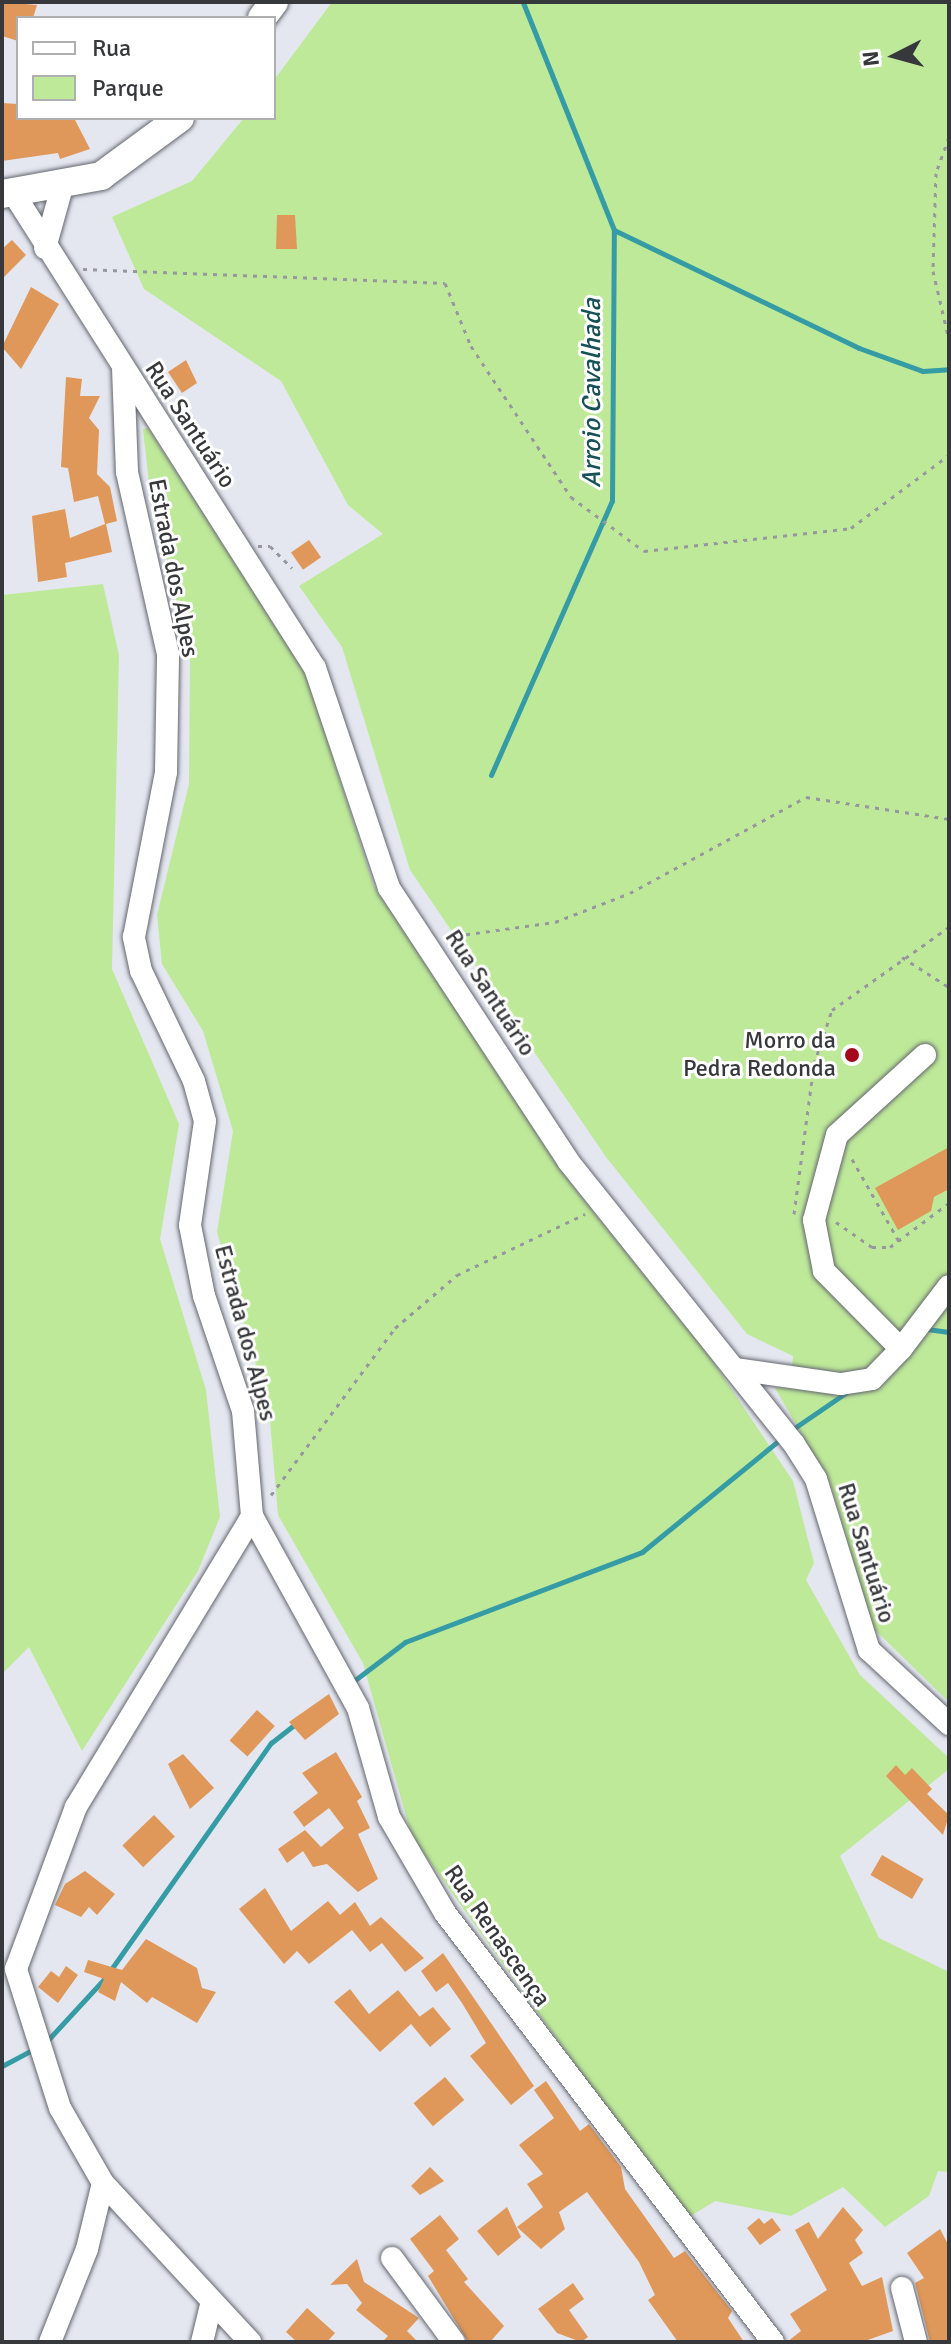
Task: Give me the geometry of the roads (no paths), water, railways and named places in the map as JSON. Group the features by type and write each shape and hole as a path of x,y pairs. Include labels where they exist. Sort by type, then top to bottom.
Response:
{"main road":[{"path":"8,194 62,187 101,176 177,120"}],"street":[{"path":"45,248 62,187"},
{"name":"Rua Santuário","path":"8,194 315,668 389,888 602,1205 735,1369 816,1479 869,1650 949,1724"},
{"name":"Estrada dos Alpes","path":"123,370 127,472 168,654 166,772 134,937 141,971 194,1081 205,1121 190,1225 204,1296 243,1411 252,1516"},
{"path":"901,1349 824,1271 814,1241 817,1209 837,1135 925,1055"},
{"path":"735,1369 841,1384 872,1379 901,1349 949,1286"},
{"path":"250,2342 103,2183 60,2108 16,1969 76,1807 252,1516"},
{"name":"Rua Renascença","path":"252,1516 358,1708 389,1817 445,1913 773,2342"},
{"path":"50,2342 87,2249 103,2183"},
{"path":"392,2258 454,2342"},
{"path":"902,2288 916,2342"},
{"path":"202,2342 212,2301"}],"waterway":[{"name":"Arroio Cavalhada","path":"491,775 612,501 614,230 523,2"},
{"path":"614,230 859,348 923,371 949,369"},
{"path":"927,1329 949,1332"},
{"path":"790,1431 847,1392"},
{"path":"351,1683 405,1642 642,1552 782,1438"},
{"path":"46,2042 105,1978 271,1743 298,1722"},
{"path":"2,2066 34,2049"}],"place":[{"name":"Morro da Pedra Redonda","path":"852,1055"}]}
